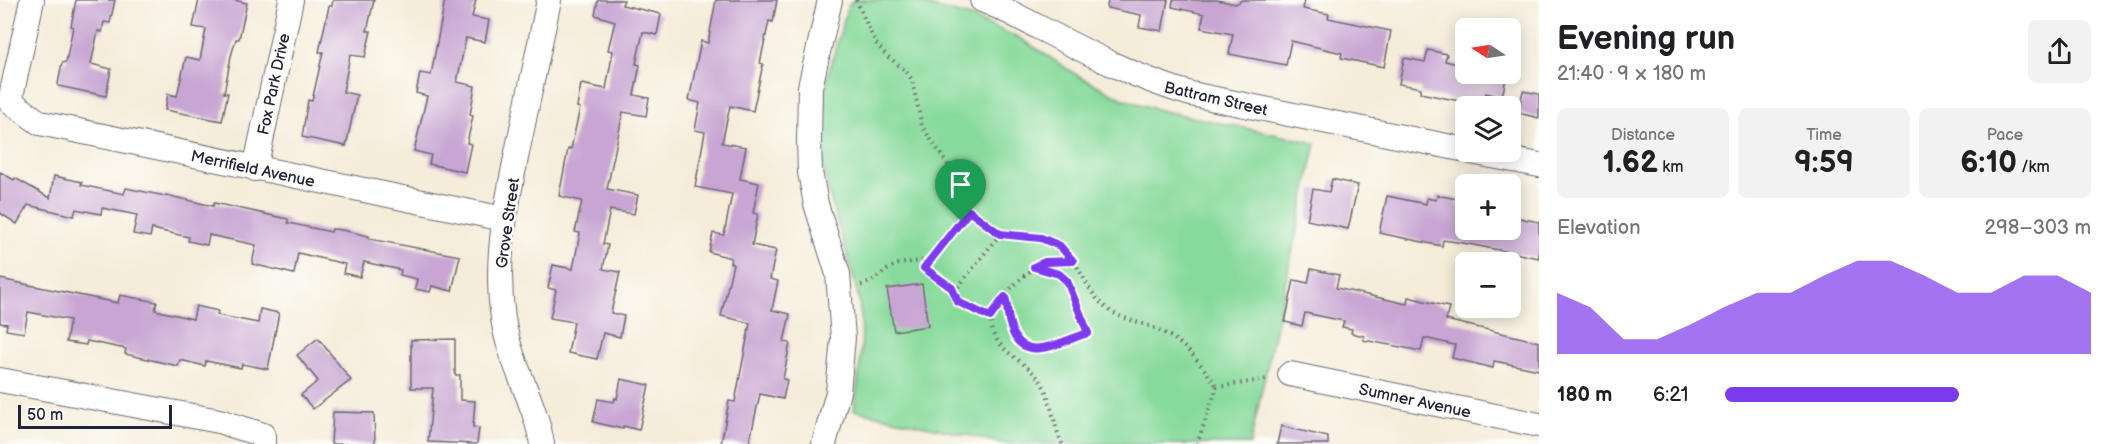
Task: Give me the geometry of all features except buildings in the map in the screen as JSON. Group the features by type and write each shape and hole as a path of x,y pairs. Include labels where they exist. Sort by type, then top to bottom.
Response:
{"street":[{"name":"Merrifield Avenue","path":"32,0 10,101 40,123 504,219"},
{"name":"Fox Park Drive","path":"255,169 291,0"},
{"name":"Grove Street","path":"542,444 529,396 509,347 503,320 499,266 504,219 549,0"},
{"path":"824,444 838,392 843,338 838,274 816,204 810,172 810,87 830,0"},
{"name":"Battram Street","path":"982,0 1131,74 1160,85 1191,94 1455,148"},
{"path":"1521,162 1539,165"},
{"name":"Sumner Avenue","path":"1290,374 1539,425"},
{"path":"0,380 219,421 263,439"}],"path":[{"path":"856,0 875,42 887,56 905,70 912,80 922,126 958,184 962,202 961,221"},
{"path":"1000,234 955,291 924,268 969,211 1000,234 1041,238 1060,246 1104,306 1124,318 1156,328 1182,343 1203,366 1217,387"},
{"path":"840,288 866,284 894,266 923,261 933,256"},
{"path":"1062,444 1046,391 1039,378 1001,345 992,331 990,317 1005,297 1034,267 1045,262 1073,261"},
{"path":"1005,297 1009,309 1009,323 1014,335 1023,346 1034,350 1047,348 1088,333 1067,281 1059,274 1034,267"},
{"path":"952,288 958,302 990,317"},
{"path":"1217,387 1257,382 1290,374"},
{"path":"1197,444 1217,387"}],"green space":[{"path":"854,0 906,0 971,17 1023,40 1075,74 1123,99 1163,111 1316,143 1250,444 1006,444 854,410 861,353 860,310 853,276 825,177 820,121 830,71 848,6"}],"route":[{"path":"969,211 1000,234 1041,238 1060,246 1073,261 1045,262 1034,267 1059,274 1067,281 1088,333 1047,348 1034,350 1023,346 1014,335 1009,323 1009,309 1005,297 990,317 958,302 952,288 924,268 961,221 969,211"}]}
